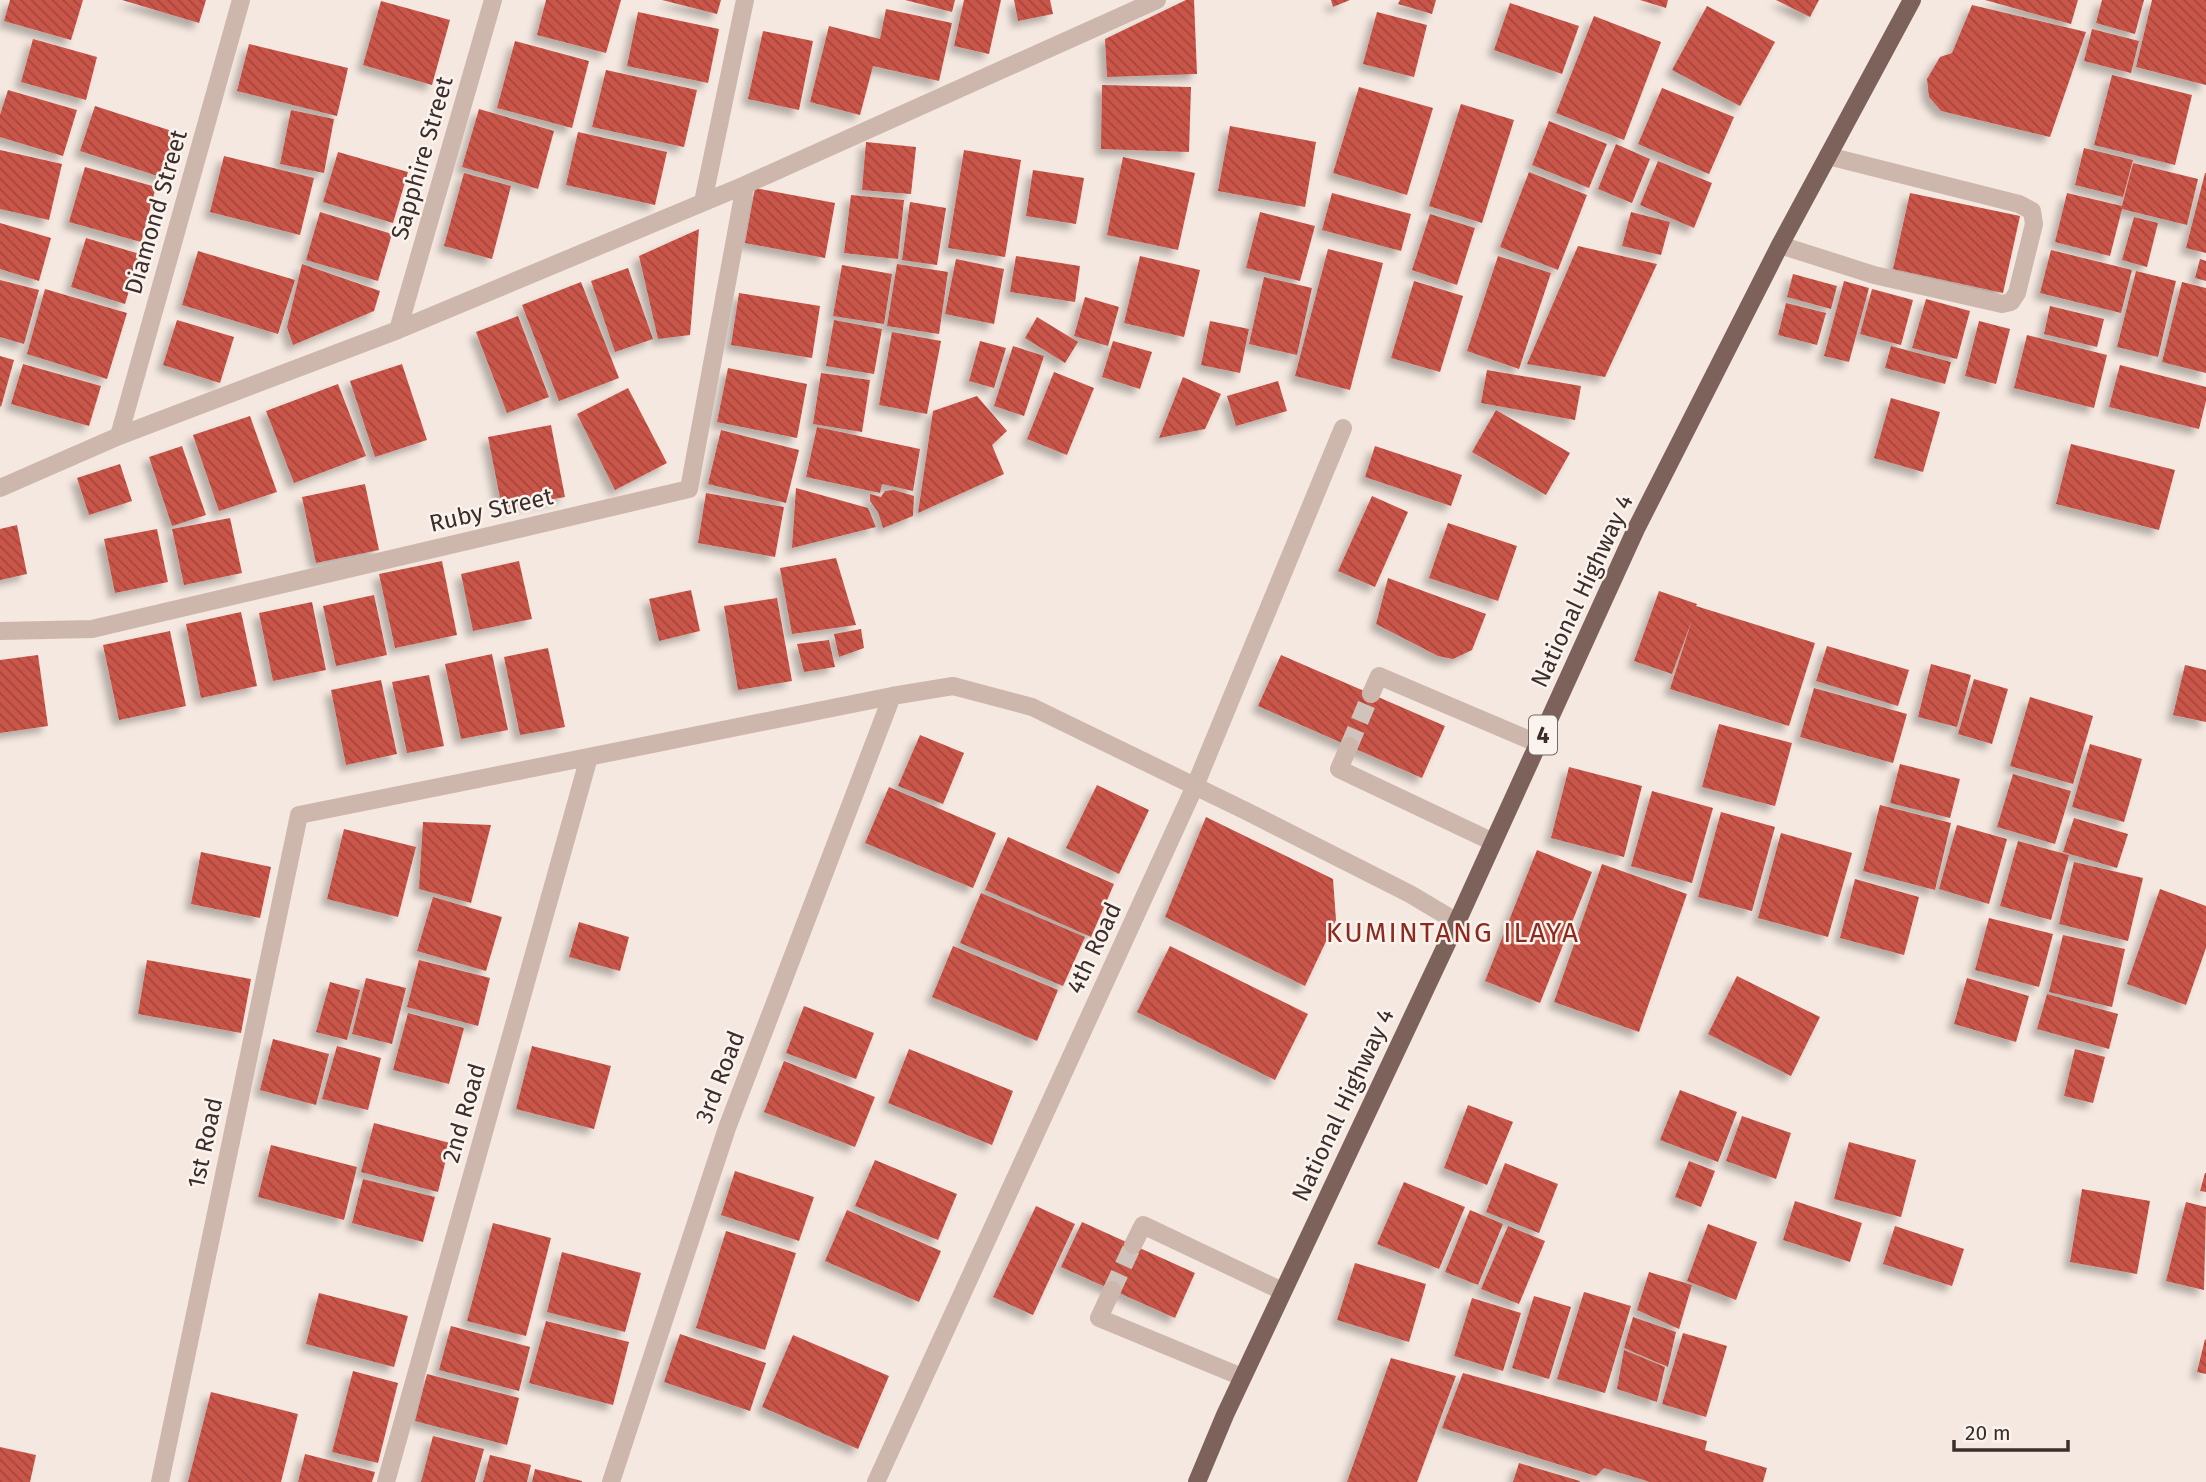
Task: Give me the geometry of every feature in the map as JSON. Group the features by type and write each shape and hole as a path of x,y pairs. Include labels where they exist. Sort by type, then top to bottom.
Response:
{"main road":[{"name":"National Highway 4","path":"1197,1482 1242,1377 1457,922 1636,529 1780,245 1912,0"}],"street":[{"name":"Diamond Street","path":"119,436 240,0"},
{"name":"Sapphire Street","path":"398,330 493,0"},
{"path":"703,202 745,0"},
{"path":"0,488 119,436 398,330 745,185 1157,0"},
{"path":"1780,245 1874,275 2002,304 2011,302 2017,293 2034,224 2032,211 2019,204 1828,156"},
{"name":"Ruby Street","path":"0,631 92,629 689,489 745,185"},
{"name":"4th Road","path":"876,1482 1195,786 1343,428"},
{"path":"1371,694 1379,676 1539,744"},
{"path":"589,757 953,686 1032,706 1398,888 1457,922"},
{"name":"3rd Road","path":"611,1482 727,1128 892,696"},
{"path":"1349,746 1339,769 1493,842"},
{"name":"1st Road","path":"160,1482 299,815 589,757"},
{"name":"2nd Road","path":"386,1482 589,757"},
{"path":"1133,1245 1143,1225 1282,1291"},
{"path":"1112,1290 1099,1318 1242,1377"}],"building":[{"path":"10,0 83,0 71,40 4,21"},
{"path":"122,0 206,0 199,23"},
{"path":"546,0 621,0 606,53 537,35"},
{"path":"662,0 721,0 717,14"},
{"path":"905,0 955,0 952,12"},
{"path":"964,0 1001,0 989,54 954,46"},
{"path":"1014,0 1050,0 1053,14 1018,21"},
{"path":"1186,0 1194,0 1197,74 1107,77 1105,39"},
{"path":"1331,0 1350,0 1333,7"},
{"path":"1400,0 1436,0 1432,14 1398,4"},
{"path":"1640,0 1668,0 1666,8"},
{"path":"1776,0 1819,0 1810,17"},
{"path":"1985,0 2078,0 2071,24"},
{"path":"2102,0 2144,0 2135,34 2096,23"},
{"path":"2152,0 2206,0 2206,85 2136,67"},
{"path":"381,1 450,20 432,85 363,65"},
{"path":"1510,3 1579,26 1562,74 1494,50"},
{"path":"1972,5 2086,32 2050,137 1941,111 1929,97 1927,79 1940,57 1952,53"},
{"path":"1707,6 1775,42 1740,106 1672,70"},
{"path":"886,9 952,23 939,81 873,66 860,115 810,102 829,26 880,39"},
{"path":"638,12 719,29 708,83 627,66"},
{"path":"1377,12 1427,25 1414,77 1363,64"},
{"path":"1594,16 1661,42 1624,140 1556,113"},
{"path":"2092,29 2139,41 2131,73 2084,61"},
{"path":"763,31 813,41 799,110 748,99"},
{"path":"33,39 97,57 86,100 21,82"},
{"path":"515,41 589,61 572,128 497,108"},
{"path":"249,44 348,68 337,116 237,91"},
{"path":"606,70 697,90 684,147 592,127"},
{"path":"2112,75 2192,95 2175,165 2094,145"},
{"path":"1102,85 1191,87 1189,152 1101,149"},
{"path":"1359,87 1433,108 1407,195 1333,173"},
{"path":"1662,88 1734,117 1709,174 1638,144"},
{"path":"8,90 77,110 63,156 0,137 0,115"},
{"path":"1461,104 1514,120 1482,223 1429,206"},
{"path":"95,106 178,133 164,178 80,151"},
{"path":"479,109 554,131 538,189 462,167"},
{"path":"291,110 334,119 324,173 280,164"},
{"path":"1549,121 1607,144 1589,188 1532,165"},
{"path":"1230,126 1316,142 1305,207 1218,191"},
{"path":"578,132 667,152 655,205 566,185"},
{"path":"866,142 916,147 911,194 862,190"},
{"path":"1616,144 1650,159 1632,203 1598,189"},
{"path":"2084,148 2133,160 2123,197 2075,185"},
{"path":"0,150 62,164 49,220 0,209"},
{"path":"964,150 1021,160 1005,257 948,248"},
{"path":"338,152 408,172 393,223 323,202"},
{"path":"224,156 314,178 300,235 210,212"},
{"path":"1123,157 1195,173 1178,250 1107,235"},
{"path":"1658,161 1712,183 1694,228 1640,205"},
{"path":"2133,163 2198,179 2187,225 2122,209 2110,256 2055,242 2067,193 2122,206"},
{"path":"85,167 156,187 141,242 69,222"},
{"path":"1033,170 1084,178 1076,224 1026,216"},
{"path":"1529,172 1587,195 1558,270 1500,247"},
{"path":"464,173 511,186 492,259 444,246"},
{"path":"2206,173 2206,253 2186,248"},
{"path":"755,188 835,203 825,258 745,243"},
{"path":"1332,193 1411,214 1401,251 1322,230"},
{"path":"1910,193 2020,216 2003,293 1893,269"},
{"path":"851,195 904,200 898,259 844,253"},
{"path":"910,202 946,208 937,265 902,260"},
{"path":"320,212 392,234 378,281 306,260"},
{"path":"1260,212 1315,226 1300,281 1246,268"},
{"path":"1631,212 1670,222 1661,255 1622,246"},
{"path":"1430,214 1475,228 1457,285 1412,270"},
{"path":"2134,217 2158,223 2147,267 2122,260"},
{"path":"0,223 51,238 39,281 0,269"},
{"path":"699,229 690,335 658,339 639,256"},
{"path":"86,238 140,254 125,304 71,287"},
{"path":"1578,246 1657,264 1605,377 1527,364"},
{"path":"1328,249 1383,263 1350,390 1295,376"},
{"path":"2051,250 2132,270 2121,313 2040,293"},
{"path":"198,251 295,280 278,334 182,305"},
{"path":"1016,256 1080,266 1075,302 1010,292"},
{"path":"1140,256 1200,270 1184,337 1124,323"},
{"path":"1498,256 1551,273 1519,369 1467,351"},
{"path":"956,259 1004,269 994,324 945,314"},
{"path":"2200,259 2206,261 2206,281 2195,278"},
{"path":"302,264 380,291 374,311 293,345 287,327"},
{"path":"897,264 948,272 939,334 887,326"},
{"path":"842,265 892,274 884,324 833,316"},
{"path":"628,268 653,339 615,352 591,281"},
{"path":"2136,271 2176,281 2158,357 2117,347"},
{"path":"1793,274 1837,286 1831,309 1787,297"},
{"path":"1264,277 1312,288 1297,355 1249,344"},
{"path":"0,280 39,290 24,344 0,337"},
{"path":"1414,281 1463,296 1440,372 1391,358"},
{"path":"1844,281 1869,288 1849,362 1824,356"},
{"path":"581,282 619,378 559,401 522,305"},
{"path":"2182,282 2206,288 2206,373 2162,362"},
{"path":"45,289 127,313 107,379 27,354"},
{"path":"1872,289 1913,300 1901,345 1860,334"},
{"path":"739,293 820,306 812,358 731,345"},
{"path":"1085,297 1119,307 1108,346 1074,336"},
{"path":"1926,299 1970,311 1957,359 1912,348"},
{"path":"1786,303 1826,313 1817,345 1778,335"},
{"path":"2050,306 2104,319 2097,347 2044,334"},
{"path":"518,316 549,397 507,413 476,332"},
{"path":"1037,317 1078,342 1065,363 1025,338"},
{"path":"177,320 234,337 220,383 163,365"},
{"path":"834,320 882,329 874,374 826,366"},
{"path":"1210,321 1249,329 1240,373 1201,365"},
{"path":"1979,321 2010,329 1996,384 1965,376"},
{"path":"892,332 941,341 927,414 879,405"},
{"path":"2027,335 2107,355 2094,408 2014,388"},
{"path":"980,341 1006,348 994,388 969,381"},
{"path":"1113,341 1152,352 1140,389 1102,377"},
{"path":"1013,346 1044,356 1024,416 994,406"},
{"path":"1891,346 1951,362 1945,384 1885,368"},
{"path":"0,356 14,360 1,407 0,406"},
{"path":"23,364 101,386 89,426 11,404"},
{"path":"402,364 427,440 375,457 350,381"},
{"path":"2120,365 2206,387 2206,401 2199,429 2109,407"},
{"path":"728,368 807,384 797,438 717,422"},
{"path":"1487,370 1581,386 1575,420 1481,403"},
{"path":"1054,372 1094,388 1067,455 1027,439"},
{"path":"821,373 870,380 862,432 813,424"},
{"path":"1183,377 1221,394 1205,429 1159,438"},
{"path":"1278,381 1287,411 1236,426 1227,396"},
{"path":"338,384 366,456 294,483 266,411"},
{"path":"628,388 667,463 615,490 577,414"},
{"path":"977,396 1007,431 992,445 1004,474 918,513 933,411"},
{"path":"1891,398 1940,412 1923,472 1874,458"},
{"path":"1496,410 1570,453 1546,495 1472,452"},
{"path":"250,416 277,492 219,511 193,435"},
{"path":"551,425 565,497 502,508 488,437"},
{"path":"817,427 920,449 913,491 882,484 880,493 806,477"},
{"path":"721,430 799,450 786,503 708,484"},
{"path":"2071,444 2175,470 2159,530 2056,504"},
{"path":"182,446 206,515 172,526 149,457"},
{"path":"1375,446 1462,475 1451,506 1365,477"},
{"path":"120,464 132,501 89,515 77,478"},
{"path":"365,484 379,550 316,563 302,497"},
{"path":"796,488 868,508 876,527 792,548"},
{"path":"894,490 914,496 913,516 883,528 878,512 870,501 870,494 881,497 885,491"},
{"path":"706,493 784,507 775,557 698,543"},
{"path":"1372,496 1408,512 1375,587 1338,571"},
{"path":"230,518 242,573 184,585 172,529"},
{"path":"1448,523 1517,546 1498,601 1429,578"},
{"path":"17,525 27,574 0,580 0,529"},
{"path":"157,529 168,582 115,593 104,539"},
{"path":"836,558 856,625 792,634 780,568"},
{"path":"442,561 457,635 395,648 379,574"},
{"path":"519,561 532,619 473,631 461,574"},
{"path":"1388,578 1486,614 1472,650 1453,659 1438,656 1376,624"},
{"path":"691,590 700,631 659,641 649,599"},
{"path":"1659,591 1697,604 1696,606 1815,643 1789,726 1670,689 1692,620 1672,674 1634,661"},
{"path":"374,595 387,655 336,666 323,606"},
{"path":"777,598 792,681 738,690 724,606"},
{"path":"312,602 326,670 273,681 259,613"},
{"path":"241,612 257,686 201,698 186,624"},
{"path":"861,629 864,648 839,657 834,634"},
{"path":"170,631 186,706 119,720 103,645"},
{"path":"829,640 835,667 804,672 797,644"},
{"path":"1827,646 1909,670 1898,706 1816,681"},
{"path":"548,648 565,727 520,735 504,657"},
{"path":"492,654 508,730 461,739 445,664"},
{"path":"38,655 48,726 0,733 0,660"},
{"path":"1281,655 1445,726 1422,778 1258,706"},
{"path":"1931,664 1971,675 1957,727 1918,717"},
{"path":"2185,665 2206,670 2206,722 2173,715"},
{"path":"429,675 444,746 407,753 392,682"},
{"path":"1974,679 2008,689 1992,744 1958,734"},
{"path":"381,680 397,754 346,765 331,690"},
{"path":"1814,688 1907,714 1893,763 1800,737"},
{"path":"2030,697 2093,716 2073,784 2010,766"},
{"path":"1719,724 1792,743 1775,806 1702,787"},
{"path":"920,735 964,753 943,804 898,786"},
{"path":"2090,744 2142,759 2124,822 2072,807"},
{"path":"1900,764 1960,779 1950,818 1890,803"},
{"path":"1569,767 1642,786 1624,857 1551,838"},
{"path":"2013,774 2071,791 2055,844 1997,827"},
{"path":"1097,785 1149,810 1119,874 1066,848"},
{"path":"889,787 996,833 973,888 865,843"},
{"path":"1652,791 1713,808 1692,883 1631,866"},
{"path":"1880,805 1951,823 1935,890 1863,871"},
{"path":"1721,812 1775,827 1752,911 1698,897"},
{"path":"1206,817 1333,879 1336,920 1305,986 1165,917"},
{"path":"2074,818 2128,834 2117,868 2063,852"},
{"path":"423,822 491,825 471,903 419,889"},
{"path":"1957,825 2007,839 1989,904 1939,889"},
{"path":"344,829 416,847 398,917 327,899"},
{"path":"1781,833 1852,853 1828,937 1758,918"},
{"path":"1008,837 1114,884 1091,937 985,890"},
{"path":"2018,841 2069,855 2051,920 2000,906"},
{"path":"1537,850 1592,872 1540,1003 1485,981"},
{"path":"201,852 271,867 260,918 191,904"},
{"path":"2074,862 2143,878 2128,941 2059,924"},
{"path":"1602,864 1687,894 1639,1032 1554,1002"},
{"path":"1855,879 1919,897 1904,955 1840,938"},
{"path":"2160,889 2206,906 2206,948 2186,1005 2127,984"},
{"path":"981,893 1085,937 1063,986 960,943"},
{"path":"433,897 502,917 486,971 417,951"},
{"path":"1989,918 2053,934 2039,987 1975,970"},
{"path":"579,922 629,937 620,971 569,957"},
{"path":"2063,935 2125,949 2112,1007 2049,992"},
{"path":"953,946 1058,990 1037,1041 932,997"},
{"path":"1170,946 1308,1014 1275,1080 1137,1012"},
{"path":"147,960 251,979 241,1033 138,1014"},
{"path":"419,960 490,978 478,1026 407,1007"},
{"path":"1737,976 1820,1017 1791,1076 1708,1034"},
{"path":"366,978 406,988 392,1044 352,1034"},
{"path":"1967,978 2029,996 2016,1042 1954,1024"},
{"path":"330,982 360,990 347,1040 316,1032"},
{"path":"2047,994 2118,1014 2109,1049 2037,1029"},
{"path":"804,1006 874,1033 856,1079 786,1053"},
{"path":"408,1013 464,1028 449,1084 393,1070"},
{"path":"273,1039 329,1054 316,1105 260,1090"},
{"path":"337,1046 381,1058 368,1110 322,1099"},
{"path":"532,1046 611,1066 594,1129 516,1109"},
{"path":"909,1049 1013,1091 992,1145 888,1103"},
{"path":"2075,1049 2105,1057 2093,1103 2064,1096"},
{"path":"784,1061 875,1097 855,1147 764,1112"},
{"path":"1680,1090 1737,1112 1718,1162 1660,1140"},
{"path":"1468,1105 1513,1122 1487,1185 1444,1168"},
{"path":"1742,1116 1791,1133 1776,1179 1726,1161"},
{"path":"374,1123 450,1143 438,1192 361,1172"},
{"path":"1849,1142 1916,1160 1901,1217 1834,1199"},
{"path":"271,1145 357,1167 344,1220 258,1197"},
{"path":"875,1160 957,1194 938,1240 855,1206"},
{"path":"1689,1161 1715,1171 1701,1207 1675,1197"},
{"path":"1505,1163 1558,1184 1539,1233 1486,1212"},
{"path":"735,1171 814,1197 799,1241 721,1215"},
{"path":"2206,1173 2206,1192 2200,1191"},
{"path":"363,1179 435,1197 423,1242 352,1223"},
{"path":"1404,1182 1465,1207 1439,1269 1377,1244"},
{"path":"2082,1189 2150,1201 2137,1274 2070,1262"},
{"path":"1795,1201 1862,1223 1850,1262 1783,1240"},
{"path":"2186,1202 2206,1207 2204,1290 2166,1281"},
{"path":"1036,1206 1075,1224 1033,1315 993,1297"},
{"path":"847,1210 941,1251 919,1302 825,1261"},
{"path":"1470,1210 1503,1224 1478,1285 1445,1272"},
{"path":"1082,1222 1195,1273 1175,1318 1061,1267"},
{"path":"493,1223 551,1238 526,1336 467,1321"},
{"path":"1708,1224 1757,1242 1736,1300 1687,1281"},
{"path":"1508,1226 1545,1241 1519,1304 1481,1289"},
{"path":"1895,1226 1964,1249 1952,1286 1883,1264"},
{"path":"726,1231 796,1253 765,1350 696,1328"},
{"path":"562,1252 641,1273 625,1332 547,1312"},
{"path":"1355,1263 1426,1284 1409,1342 1337,1320"},
{"path":"1649,1272 1692,1285 1679,1329 1637,1310"},
{"path":"1584,1292 1631,1306 1605,1393 1557,1379"},
{"path":"319,1293 408,1316 394,1367 306,1344"},
{"path":"1534,1296 1571,1307 1549,1379 1512,1368"},
{"path":"1472,1298 1521,1313 1503,1371 1454,1356"},
{"path":"1633,1317 1676,1332 1668,1367 1624,1348"},
{"path":"546,1321 629,1342 613,1405 529,1383"},
{"path":"451,1326 530,1347 519,1391 439,1370"},
{"path":"1683,1333 1727,1346 1706,1417 1662,1404"},
{"path":"680,1334 766,1363 750,1411 664,1382"},
{"path":"793,1335 889,1376 858,1449 762,1407"},
{"path":"2206,1340 2206,1374 2197,1372"},
{"path":"1624,1350 1665,1367 1657,1402 1617,1389"},
{"path":"1391,1358 1456,1376 1417,1482 1347,1482"},
{"path":"353,1371 398,1383 378,1463 332,1452"},
{"path":"1463,1373 1707,1441 1705,1450 1767,1468 1763,1482 1650,1482 1604,1468 1596,1476 1442,1428"},
{"path":"427,1374 519,1398 507,1445 415,1421"},
{"path":"211,1392 298,1414 281,1482 188,1482"},
{"path":"433,1436 484,1449 475,1482 421,1482"},
{"path":"0,1447 36,1455 30,1482 0,1482"},
{"path":"305,1454 375,1472 372,1482 298,1482"},
{"path":"490,1455 531,1465 527,1482 483,1482"},
{"path":"1519,1463 1580,1481 1580,1482 1513,1482"},
{"path":"535,1469 582,1481 582,1482 532,1482"}],"tunnel":[{"path":"1349,746 1371,694"},
{"path":"1112,1290 1133,1245"}],"district":[{"name":"KUMINTANG ILAYA","path":"1453,932"}]}
